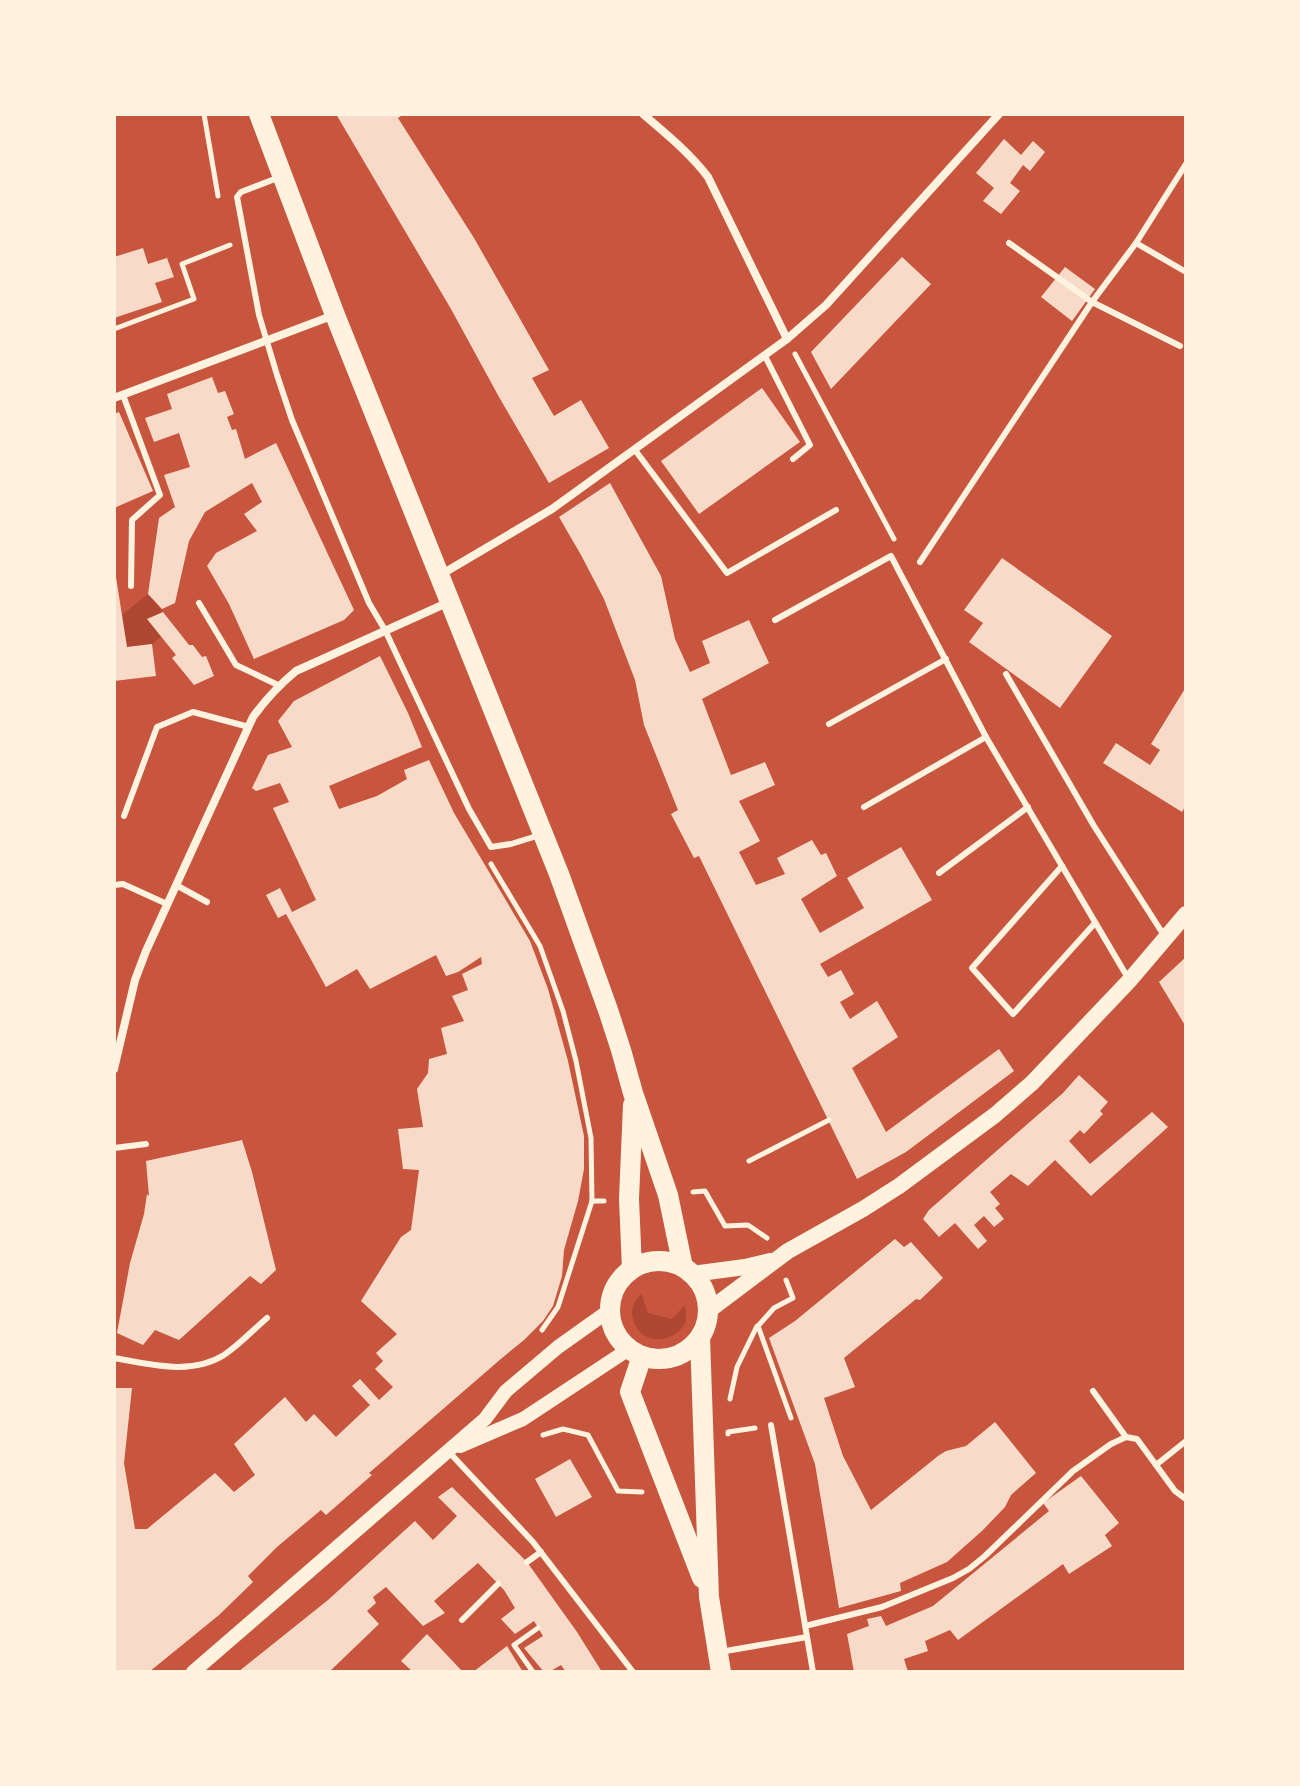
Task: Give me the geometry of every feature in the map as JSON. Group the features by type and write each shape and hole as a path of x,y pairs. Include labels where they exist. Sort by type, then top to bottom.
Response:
{"main road":[{"path":"259,114 335,315 543,834 608,1010 668,1195 688,1270"},
{"path":"708,1311 776,1259 899,1186 995,1115 1032,1083 1129,981 1186,914"},
{"path":"632,1269 629,1199 633,1093"},
{"path":"688,1270 745,1267 776,1259"},
{"path":"658,1260 671,1262 688,1270 701,1284 707,1297 706,1324 700,1337 681,1354 655,1359 636,1352 619,1338 612,1325 610,1310 615,1286 632,1269 658,1260"},
{"path":"700,1337 709,1597 719,1662"},
{"path":"636,1352 630,1392 709,1597"}],"street":[{"path":"643,114 695,160 708,177 787,339"},
{"path":"439,576 552,509 787,339 826,305 999,114"},
{"path":"118,396 335,315"},
{"path":"114,1069 116,1047 146,951 249,727 264,701 296,671 449,602"},
{"path":"193,1672 485,1419 506,1391 558,1347 610,1310"},
{"path":"448,1451 523,1419 636,1352"}],"lane":[{"path":"920,562 1186,164"},
{"path":"282,176 241,192 237,197 259,315 292,420 369,603 385,630 469,809 491,847 543,834"},
{"path":"1176,179 1186,184"},
{"path":"1009,243 1092,302 1180,346"},
{"path":"1136,243 1186,272"},
{"path":"765,356 810,445 793,459"},
{"path":"118,396 160,495 132,520 131,586"},
{"path":"635,450 727,573 836,510"},
{"path":"775,620 891,556 986,737 1129,981"},
{"path":"199,603 236,665 278,685"},
{"path":"829,724 946,659"},
{"path":"1006,674 1094,826 1165,937"},
{"path":"124,816 157,727 193,712 249,727"},
{"path":"864,807 986,737"},
{"path":"939,873 1028,807"},
{"path":"1062,866 972,968 1013,1014 1095,923"},
{"path":"114,885 123,884 167,904"},
{"path":"176,885 207,902"},
{"path":"114,1148 146,1144"},
{"path":"114,1358 161,1367 181,1368 201,1364 223,1356 267,1318"},
{"path":"1093,1391 1126,1437"},
{"path":"771,1425 813,1672"},
{"path":"805,1626 882,1607 935,1587 969,1569 1073,1471 1126,1437 1137,1439 1175,1491 1186,1499"},
{"path":"1156,1465 1186,1441"},
{"path":"448,1451 541,1552 630,1672"},
{"path":"527,1562 541,1552"},
{"path":"462,1620 498,1584"},
{"path":"719,1662 807,1637"}],"path":[{"path":"204,114 214,178"},
{"path":"114,329 194,299 182,264 230,245"},
{"path":"484,853 540,946 563,1011 591,1138 592,1201 558,1307 533,1341"},
{"path":"749,1161 829,1120"},
{"path":"683,1193 705,1191 725,1226 748,1225 767,1238"},
{"path":"592,1201 617,1201"},
{"path":"729,1409 737,1367 758,1326 774,1308 793,1298 784,1276"},
{"path":"728,1432 793,1422 758,1326"},
{"path":"705,1460 729,1458 728,1421"},
{"path":"533,1438 563,1429 588,1435 618,1491 668,1493"},
{"path":"533,1672 514,1645 538,1628"}],"shaded area":[{"path":"148,594 163,612 148,620 161,637 152,644 127,647 122,615"},
{"path":"641,1293 648,1313 672,1319 684,1306 684,1325 669,1337 659,1339 649,1338 640,1332 632,1310"}],"building":[{"path":"336,114 404,114 398,118 474,238 549,370 532,378 554,416 581,400 609,448 549,483"},
{"path":"1004,139 1021,155 1033,141 1045,152 1030,171 1023,165 1010,183 1020,191 1001,214 983,201 994,188 976,173"},
{"path":"143,248 148,264 167,258 174,277 155,283 162,302 114,318 114,257"},
{"path":"902,257 931,284 831,389 811,352"},
{"path":"1065,267 1095,289 1072,321 1041,297"},
{"path":"212,377 218,393 225,391 234,414 227,417 232,430 236,429 245,459 276,443 354,610 344,620 254,659 229,604 207,566 216,553 257,531 244,514 262,502 252,483 205,512 189,541 175,603 162,609 148,594 159,518 175,507 164,475 190,467 179,433 154,442 145,418 172,409 167,394"},
{"path":"762,388 800,442 699,514 661,461"},
{"path":"119,412 153,491 114,508 114,414"},
{"path":"610,483 661,576 675,639 690,672 710,663 702,641 749,620 769,663 702,699 731,775 765,762 775,785 739,801 760,841 739,852 756,885 785,874 777,858 812,840 821,855 826,853 837,876 801,899 820,933 864,908 847,878 901,847 932,900 820,964 828,977 841,970 854,994 840,1002 850,1019 877,1001 898,1037 852,1068 886,1132 999,1049 1014,1071 906,1152 857,1179 699,856 694,858 671,814 678,810 644,725 635,680 604,599 559,517"},
{"path":"1002,558 1112,636 1060,708 969,642 983,623 964,610"},
{"path":"114,577 127,647 152,644 156,676 114,681"},
{"path":"163,612 189,645 193,645 202,657 206,656 214,676 194,685 172,658 176,655 147,619"},
{"path":"380,656 422,747 329,786 339,809 377,796 407,779 404,770 429,760 454,813 530,941 548,989 568,1061 584,1136 584,1169 564,1250 562,1276 553,1306 524,1340 369,1473 372,1475 326,1515 321,1510 277,1547 248,1576 253,1582 219,1615 149,1672 114,1672 114,1388 132,1388 124,1463 135,1529 147,1529 215,1473 234,1492 255,1475 234,1444 285,1397 306,1422 314,1414 336,1437 370,1405 352,1386 360,1379 379,1400 393,1387 375,1369 383,1361 376,1353 397,1334 361,1301 401,1237 411,1230 419,1170 403,1169 398,1129 423,1127 417,1089 428,1073 429,1059 447,1054 441,1028 464,1021 452,996 468,990 462,974 482,964 481,957 446,976 436,955 370,989 357,969 326,987 286,914 278,918 266,895 280,888 292,912 316,900 273,808 289,802 280,783 256,791 252,788 268,755 292,747 278,721 294,701"},
{"path":"1186,687 1186,805 1182,812 1103,763 1116,743 1150,765 1160,750 1151,744"},
{"path":"1186,957 1186,1027 1159,982"},
{"path":"1079,1075 1108,1102 1100,1111 1103,1114 1084,1134 1080,1130 1069,1141 1090,1164 1152,1112 1168,1127 1091,1196 1055,1160 1028,1186 1011,1174 990,1192 1000,1204 995,1208 1004,1219 994,1227 984,1216 974,1225 987,1241 978,1249 955,1223 939,1237 923,1219 929,1210 1063,1093"},
{"path":"242,1140 276,1270 261,1284 250,1276 179,1340 155,1330 143,1345 117,1333 130,1263 147,1194 149,1196 146,1161"},
{"path":"895,1239 904,1247 911,1242 943,1278 920,1300 916,1299 844,1358 855,1387 824,1398 843,1456 871,1510 938,1456 966,1446 995,1422 1036,1473 1011,1495 1005,1507 983,1530 947,1562 900,1583 901,1591 839,1608 815,1464 769,1338 795,1321"},
{"path":"570,1459 592,1497 556,1517 535,1479"},
{"path":"1081,1476 1119,1523 1105,1535 1112,1546 1069,1574 1063,1564 958,1640 950,1630 925,1641 928,1651 904,1659 908,1672 854,1672 847,1634 869,1626 867,1619 881,1616 886,1626 933,1606 1049,1511 1043,1503"},
{"path":"452,1487 527,1562 602,1672 566,1672 561,1665 544,1672 524,1648 543,1636 534,1621 515,1634 501,1619 515,1608 504,1590 478,1563 434,1601 445,1613 423,1626 386,1587 373,1597 376,1603 367,1611 379,1624 329,1672 238,1672 328,1600 415,1521 433,1540 457,1516 438,1497"},
{"path":"427,1634 462,1671 413,1672 401,1661"},
{"path":"507,1646 523,1672 473,1672"}]}
